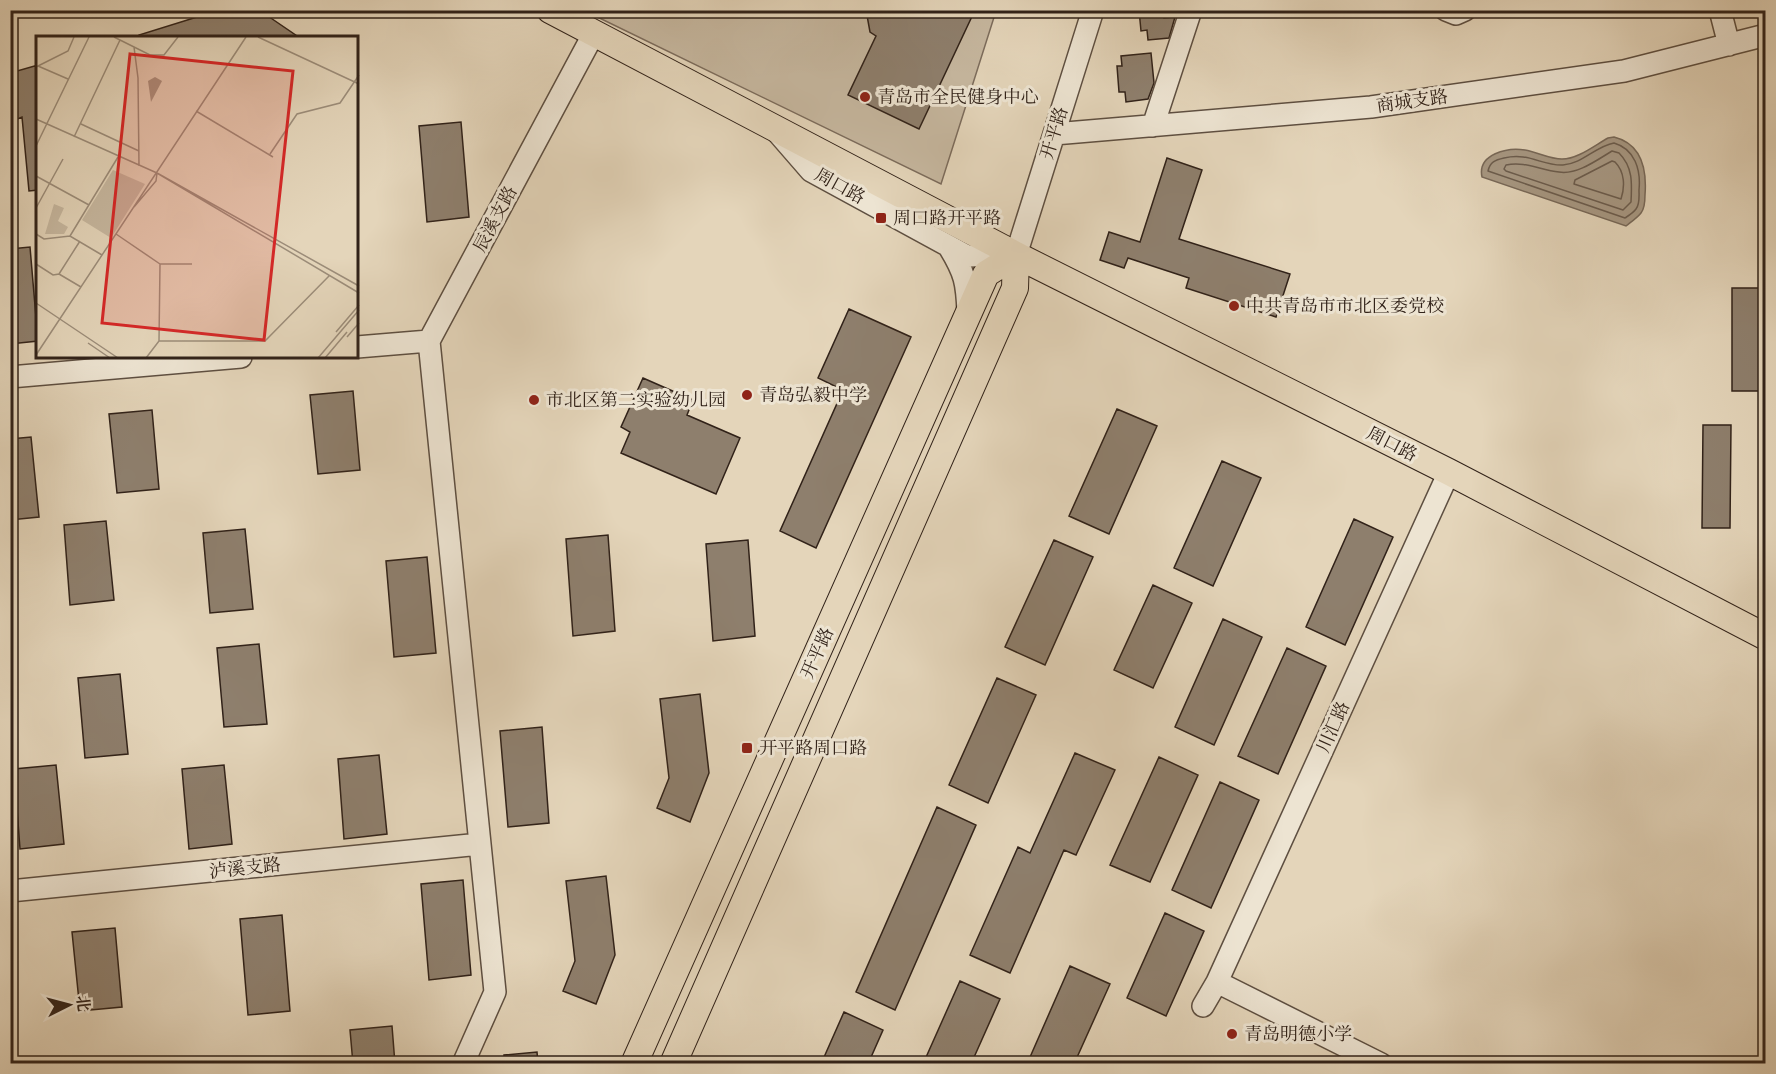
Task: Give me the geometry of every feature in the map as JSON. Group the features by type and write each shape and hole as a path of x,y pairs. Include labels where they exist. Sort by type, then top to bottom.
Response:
{"main road":[{"name":"周口路","path":"550,10 776,131 1016,255 1449,472 1766,637"},
{"name":"开平路","path":"634,1064 986,274 1016,255"},
{"name":"开平路","path":"673,1064 1015,288 1016,255"}],"street":[{"name":"开平路","path":"1016,255 1093,10"},
{"path":"1153,126 1191,10"},
{"path":"1446,10 1456,14 1465,10"},
{"path":"1720,10 1729,45"},
{"name":"辰溪支路","path":"429,341 594,33"},
{"name":"商城支路","path":"1054,134 1382,105 1624,71 1766,35"},
{"name":"周口路","path":"776,131 811,171 967,256 1016,255"},
{"path":"949,246 961,266 967,284 968,315"},
{"path":"358,347 429,341 495,992 463,1064"},
{"path":"10,377 229,358"},
{"name":"川汇路","path":"1203,1006 1217,982 1449,472"},
{"name":"泸溪支路","path":"10,891 480,844"},
{"path":"1217,982 1381,1064"}],"shaded area":[{"name":"青岛市全民健身中心","path":"585,11 996,11 941,184"}],"water":[{"path":"1614,137 1631,145 1637,152 1645,176 1643,209 1638,217 1626,226 1482,177 1484,163 1503,151 1518,149 1562,159 1580,154"}],"building":[{"path":"866,10 975,10 919,129 848,95 876,36 870,32"},
{"path":"1139,10 1163,10 1164,18 1175,17 1169,38 1148,40 1147,30 1141,31"},
{"path":"262,12 297,36 139,36 197,17"},
{"path":"1151,53 1154,83 1148,99 1126,102 1125,92 1119,92 1117,66 1122,66 1121,56"},
{"path":"36,66 36,190 29,191 22,117 10,122 10,73"},
{"path":"461,122 469,217 427,222 419,126"},
{"path":"1167,158 1202,170 1179,239 1290,274 1276,317 1186,288 1189,278 1128,258 1124,268 1100,260 1109,232 1140,242"},
{"path":"30,247 36,341 10,344 10,249"},
{"path":"1732,288 1761,288 1760,391 1732,391"},
{"path":"849,309 911,337 816,548 780,531 843,390 818,378"},
{"path":"643,378 693,400 687,415 740,438 716,494 621,453 630,432 621,427"},
{"path":"353,391 360,470 318,474 310,395"},
{"path":"1117,409 1157,426 1109,534 1069,516"},
{"path":"152,410 159,489 117,493 109,414"},
{"path":"1703,425 1731,425 1730,528 1702,528"},
{"path":"31,437 39,517 10,520 10,439"},
{"path":"1222,461 1261,478 1213,586 1174,568"},
{"path":"1354,519 1393,537 1345,645 1306,627"},
{"path":"106,521 114,600 70,605 64,525"},
{"path":"245,529 253,609 210,613 203,533"},
{"path":"608,535 615,631 573,636 566,539"},
{"path":"748,540 755,636 713,641 706,544"},
{"path":"1054,540 1093,557 1045,665 1005,647"},
{"path":"427,557 436,653 394,657 386,561"},
{"path":"1153,585 1192,603 1153,688 1114,670"},
{"path":"1223,619 1262,637 1214,745 1175,727"},
{"path":"259,644 267,724 224,727 217,648"},
{"path":"1287,648 1326,666 1278,774 1238,756"},
{"path":"120,674 128,754 85,758 78,678"},
{"path":"997,678 1036,695 988,803 949,785"},
{"path":"700,694 709,773 690,822 657,808 669,778 660,699"},
{"path":"542,727 549,823 508,827 500,731"},
{"path":"1075,753 1115,770 1076,855 1064,850 1010,973 970,955 1018,847 1030,853"},
{"path":"379,755 387,834 344,839 338,759"},
{"path":"1159,757 1198,775 1150,882 1110,865"},
{"path":"56,765 64,844 20,849 14,769"},
{"path":"224,765 232,844 189,849 182,769"},
{"path":"1220,782 1259,800 1211,908 1172,890"},
{"path":"937,807 976,825 895,1010 856,992"},
{"path":"606,876 615,955 596,1004 563,991 575,961 566,881"},
{"path":"463,880 471,975 429,980 421,884"},
{"path":"1165,913 1204,931 1166,1016 1127,998"},
{"path":"282,915 290,1011 248,1015 240,919"},
{"path":"115,928 122,1007 80,1011 72,932"},
{"path":"1070,966 1110,984 1074,1064 1027,1064"},
{"path":"960,981 1000,999 971,1064 923,1064"},
{"path":"844,1012 883,1030 868,1064 821,1064"},
{"path":"392,1026 395,1064 353,1064 350,1030"},
{"path":"537,1052 538,1064 504,1064 504,1055"}],"place":[{"name":"青岛市全民健身中心","path":"865,97"},
{"name":"周口路开平路","path":"881,218"},
{"name":"中共青岛市市北区委党校","path":"1234,306"},
{"name":"青岛弘毅中学","path":"747,395"},
{"name":"市北区第二实验幼儿园","path":"534,400"},
{"name":"开平路周口路","path":"747,748"},
{"name":"青岛明德小学","path":"1232,1034"}]}
